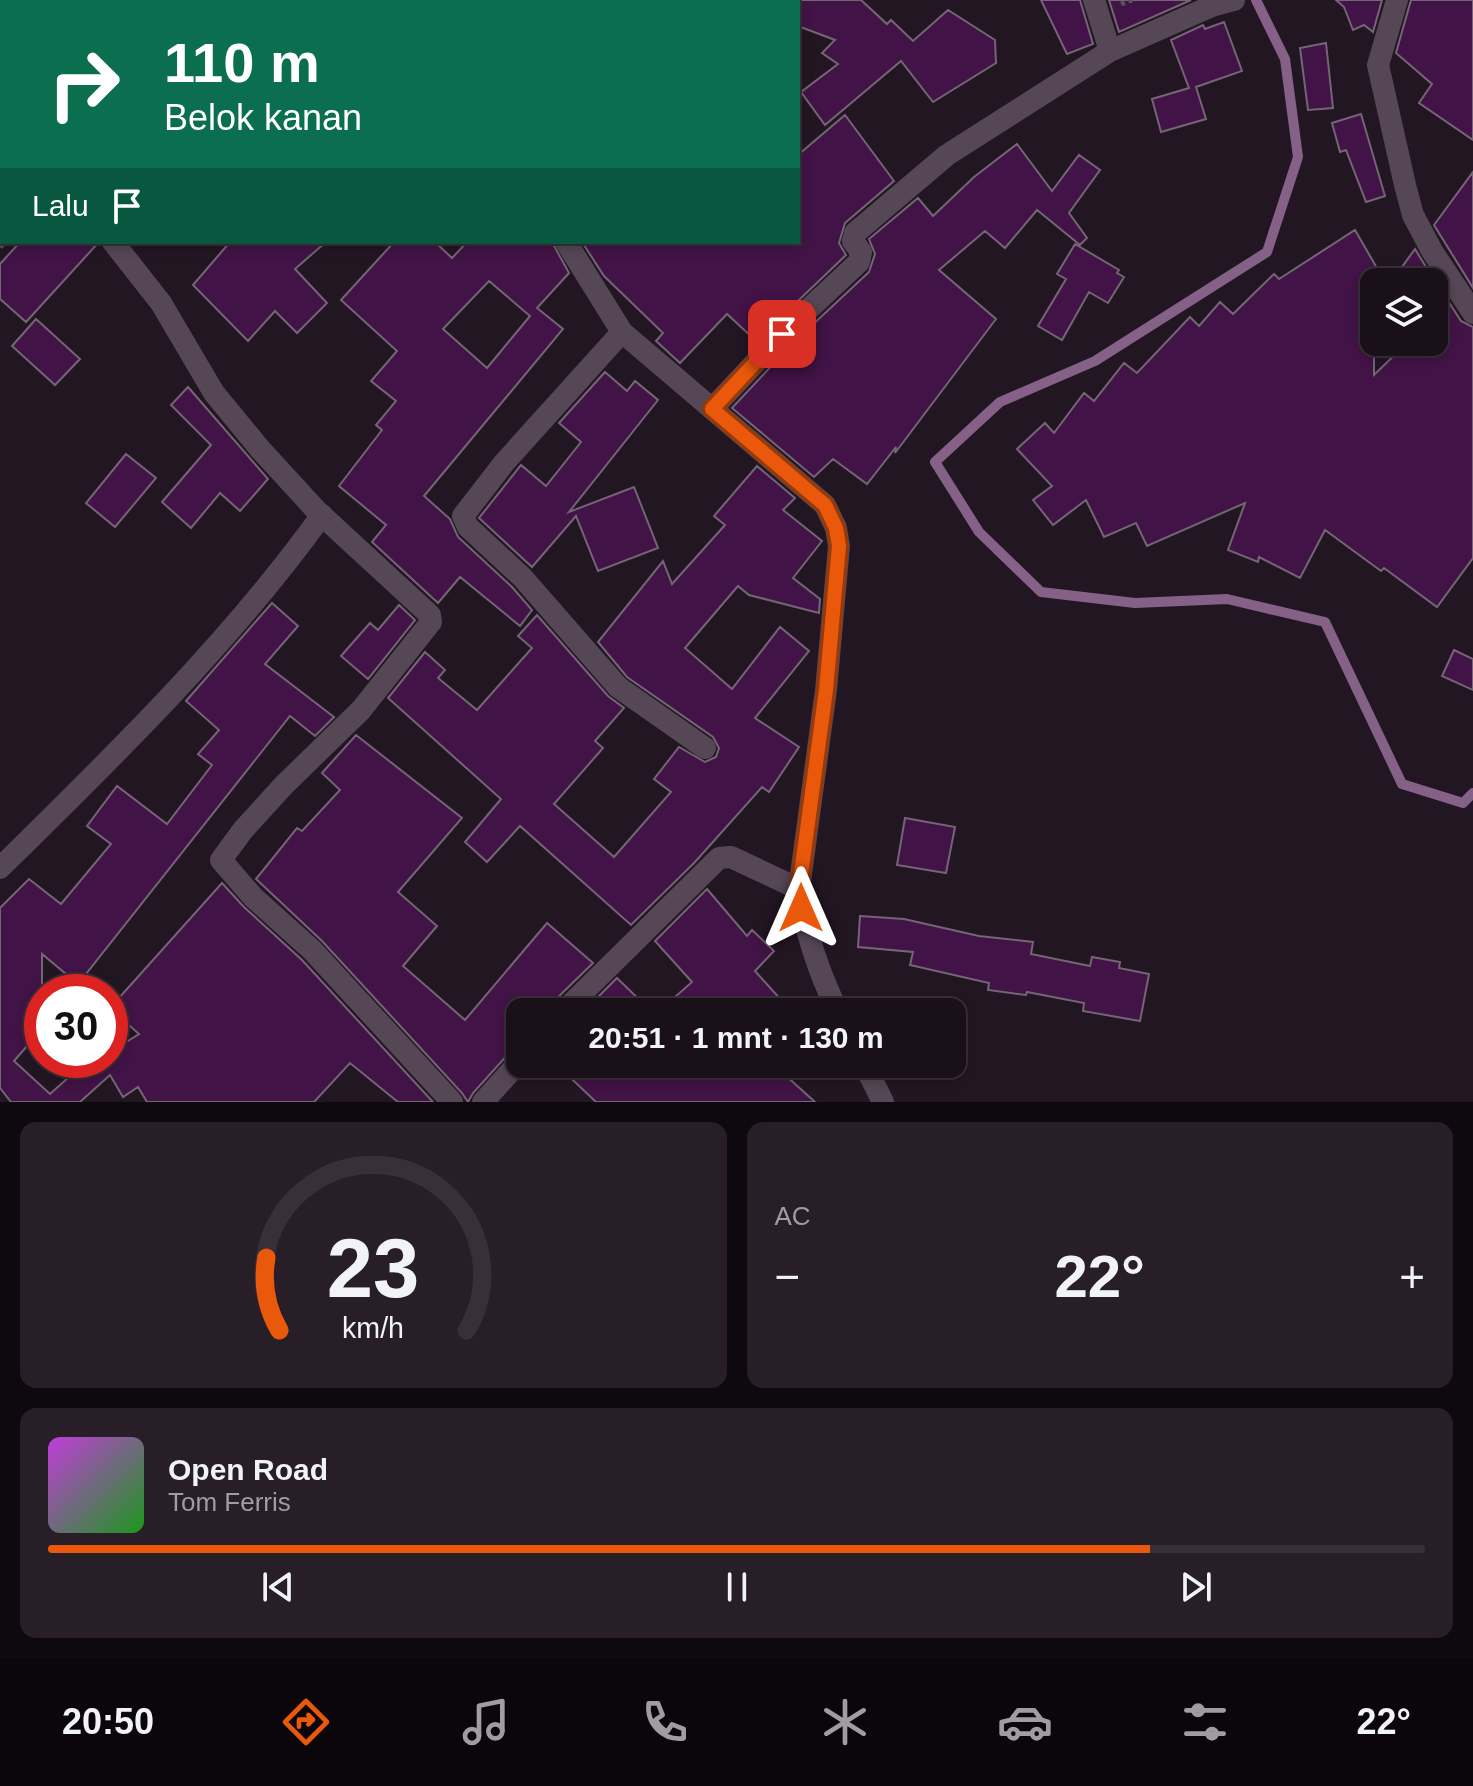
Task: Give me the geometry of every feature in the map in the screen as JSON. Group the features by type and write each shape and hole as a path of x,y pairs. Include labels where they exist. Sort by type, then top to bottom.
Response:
{"street":[{"path":"1094,0 1110,51"},
{"path":"712,409 782,334 859,262 861,252 853,241 855,233 947,155 1110,51 1212,6 1234,0"},
{"path":"1397,0 1378,65 1405,185 1413,215 1432,251 1473,313"},
{"path":"115,244 161,303 214,393 260,449 322,515 430,615 431,622 361,710 284,785 229,846 221,860 253,897 312,950 452,1102"},
{"path":"567,244 622,332 825,505 836,528 839,546 826,690 799,889 801,908 820,975 831,998"},
{"path":"622,332 494,474 463,516 468,527 522,577 618,687 705,748"},
{"path":"0,868 84,786 231,628 322,515"},
{"path":"577,998 719,858 731,857 799,889"},
{"path":"483,1102 506,1077"},
{"path":"871,1078 883,1102"}],"building":[{"path":"800,0 861,0 887,24 891,20 913,41 948,10 995,40 996,63 933,102 901,61 825,125 801,92 838,64 822,53 835,40 800,27"},
{"path":"1041,0 1080,0 1093,44 1067,54"},
{"path":"1109,0 1191,0 1119,32"},
{"path":"1336,0 1382,0 1373,32 1364,25 1353,30 1344,7"},
{"path":"1411,0 1473,0 1473,140 1419,103 1432,84 1396,53"},
{"path":"1224,22 1242,71 1196,87 1206,119 1161,132 1152,99 1189,88 1171,40 1203,25 1205,29"},
{"path":"1326,43 1333,108 1308,110 1300,48"},
{"path":"1361,114 1385,196 1366,202 1346,150 1340,152 1332,123"},
{"path":"845,115 894,181 845,223 839,243 846,255 756,341 727,314 680,363 656,341 663,333 604,276 583,244 800,244 800,153"},
{"path":"1017,144 1052,191 1079,155 1100,170 1069,213 1087,238 1080,245 1037,210 1005,248 985,231 939,270 996,319 895,453 896,447 867,484 833,459 814,477 732,408 792,344 869,272 875,254 869,239 918,198 933,216 974,177"},
{"path":"1473,172 1473,288 1434,225"},
{"path":"1355,230 1377,268 1360,268 1360,356 1374,356 1374,375 1394,356 1448,356 1448,301 1461,321 1473,327 1473,558 1437,607 1325,530 1300,578 1259,557 1258,562 1228,550 1245,503 1147,546 1136,523 1104,537 1086,500 1053,525 1033,500 1052,486 1017,449 1045,423 1054,433 1084,393 1094,401 1124,363 1137,373 1190,317 1199,326 1220,302 1233,314 1274,274 1279,279"},
{"path":"18,244 97,244 26,322 0,299 0,264"},
{"path":"228,244 324,244 295,269 327,303 297,333 275,311 248,341 193,285"},
{"path":"392,244 437,244 452,258 465,244 553,244 569,273 537,308 563,329 424,496 450,519 458,537 532,610 520,626 460,577 438,603 372,542 386,525 339,486 382,430 376,425 396,401 371,381 397,351 341,300","holes":["489,281 530,316 487,368 443,329"]},
{"path":"1075,244 1119,270 1117,273 1124,277 1108,303 1089,292 1062,340 1038,326 1066,279 1057,274"},
{"path":"1415,249 1426,267 1424,268 1401,268"},
{"path":"36,319 80,359 55,385 12,346"},
{"path":"605,372 627,391 635,381 658,400 569,512 634,487 658,548 598,571 576,516 532,567 479,518 521,465 546,486 581,442 559,423"},
{"path":"188,387 268,479 240,511 220,493 191,528 162,502 211,445 171,405"},
{"path":"126,454 156,478 115,527 86,503"},
{"path":"757,466 795,498 783,510 822,541 793,578 820,599 819,613 749,595 738,586 685,648 732,689 780,627 809,651 755,718 799,747 769,792 762,787 695,862 631,925 520,826 487,862 465,842 501,799 388,698 425,652 445,670 438,678 477,710 532,648 518,636 537,615 608,696 624,708 595,741 603,748 554,804 614,857 671,792 654,779 679,747 705,762 716,757 719,748 713,737 627,677 598,642 663,561 672,584 725,525 714,516"},
{"path":"272,603 298,626 265,664 334,717 315,736 290,716 86,974 66,974 42,954 42,974 24,974 24,1050 14,1061 24,1070 24,1078 33,1078 50,1094 68,1078 107,1078 80,1102 11,1102 0,1088 0,908 29,879 61,904 111,844 87,826 117,786 167,824 212,765 198,754 219,730 186,701"},
{"path":"399,605 415,620 368,679 341,656 370,623 378,630"},
{"path":"1454,650 1473,659 1473,690 1442,676"},
{"path":"356,735 462,818 398,892 437,926 403,966 465,1020 547,923 593,963 557,998 506,998 506,1056 468,1102 322,941 256,879 297,828 302,831 340,790 322,773"},
{"path":"905,818 955,827 946,873 897,865"},
{"path":"222,883 302,960 433,1102 398,1102 350,1063 314,1102 147,1102 138,1087 123,1097 112,1078 128,1078 128,1041 139,1034 128,1024 128,988"},
{"path":"707,889 747,936 752,930 774,951 755,971 779,998 674,998 692,982 655,941"},
{"path":"860,916 904,919 979,936 1033,942 1031,954 1090,966 1092,957 1120,962 1119,968 1149,974 1140,1021 1083,1011 1084,1003 1027,992 1026,995 988,990 989,983 910,965 913,952 858,947"},
{"path":"617,978 638,998 597,998"},
{"path":"571,1078 788,1078 815,1102 596,1102"}],"waterway":[{"path":"1256,0 1285,59 1298,157 1267,252 1095,361 1000,402 935,462 979,532 1041,592 1135,603 1227,599 1325,622 1402,784 1463,803 1473,793"}],"route":[{"path":"782,334 712,409 825,505 836,528 839,546 826,690 799,889 801,908"}]}
